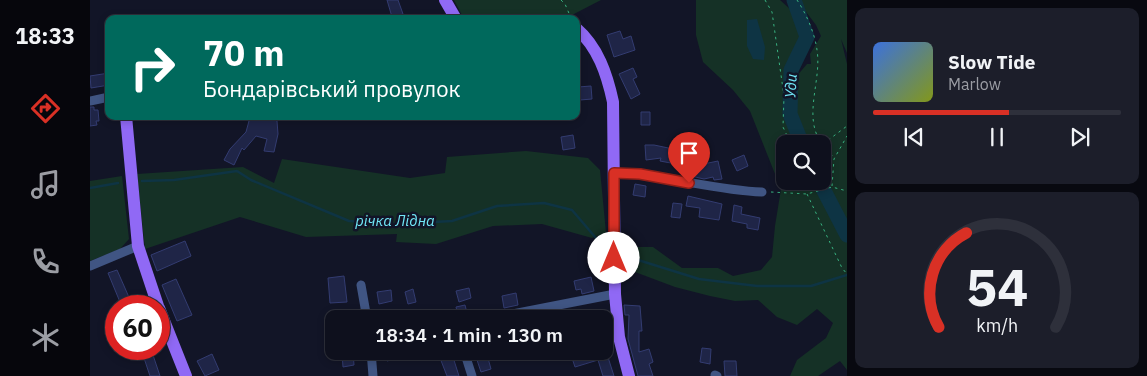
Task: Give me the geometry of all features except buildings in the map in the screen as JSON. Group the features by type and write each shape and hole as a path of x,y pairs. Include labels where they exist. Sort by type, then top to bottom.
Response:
{"main road":[{"path":"445,0 454,15"},
{"path":"580,32 588,39 607,76 613,102 615,294 619,337 629,376"},
{"path":"126,120 138,246 154,295"},
{"path":"170,337 186,376"}],"street":[{"path":"90,101 105,98"},
{"path":"614,173 640,174 732,191 762,192"},
{"path":"90,266 138,246"},
{"path":"361,285 365,310"},
{"path":"533,310 615,294"},
{"path":"372,360 373,376"},
{"path":"467,360 472,376"}],"path":[{"path":"561,0 570,15"},
{"path":"765,0 772,12 784,96 783,127 787,135"},
{"path":"797,0 817,50 816,84 812,114 816,135"},
{"path":"831,138 847,126"},
{"path":"832,187 834,159 847,136"},
{"path":"831,155 834,159"},
{"path":"762,192 808,194 832,187 847,191"},
{"path":"808,194 847,274"}],"green space":[{"path":"454,0 601,0 572,15 462,15"},
{"path":"696,0 780,0 791,10 801,40 791,70 789,122 796,135 776,135 776,176 750,111 733,90 703,62 696,35"},
{"path":"797,0 847,0 847,53 841,39 847,64 847,228 828,190 831,190 831,135 803,135 796,118 794,107 796,77 807,64 811,64 810,54 821,36 816,25"},
{"path":"526,151 588,158 600,170 606,233 592,238 542,224 493,226 436,244 396,242 397,234 306,237 240,217 145,249 137,174 243,167 274,183 282,159 410,178 445,173 447,157"},
{"path":"122,176 129,239 120,249 90,261 90,181"},
{"path":"781,190 822,190 847,241 847,370 840,361 818,376 790,376 797,360 826,338 833,323 817,309 797,325 777,317 758,300 735,301 710,296 675,287 635,272 600,265 595,246 607,244 624,247 653,247 682,268 718,268 733,276 761,270 772,257"}],"water":[{"path":"757,19 765,47 764,60 753,59 747,46 747,20"}],"waterway":[{"name":"Уди","path":"794,0 807,37 791,70 790,114 798,135"},
{"name":"річка Лідна","path":"142,181 174,180 237,171 251,180 349,221 397,224 452,221 497,206 544,203 572,210 607,251"},
{"name":"річка Лідна","path":"90,188 118,183"},
{"name":"Уди","path":"824,190 847,235"},
{"name":"річка Лідна","path":"619,254 699,279 757,286 811,286 847,275"}],"route":[{"path":"614,258 614,173 640,174 689,183"}]}
